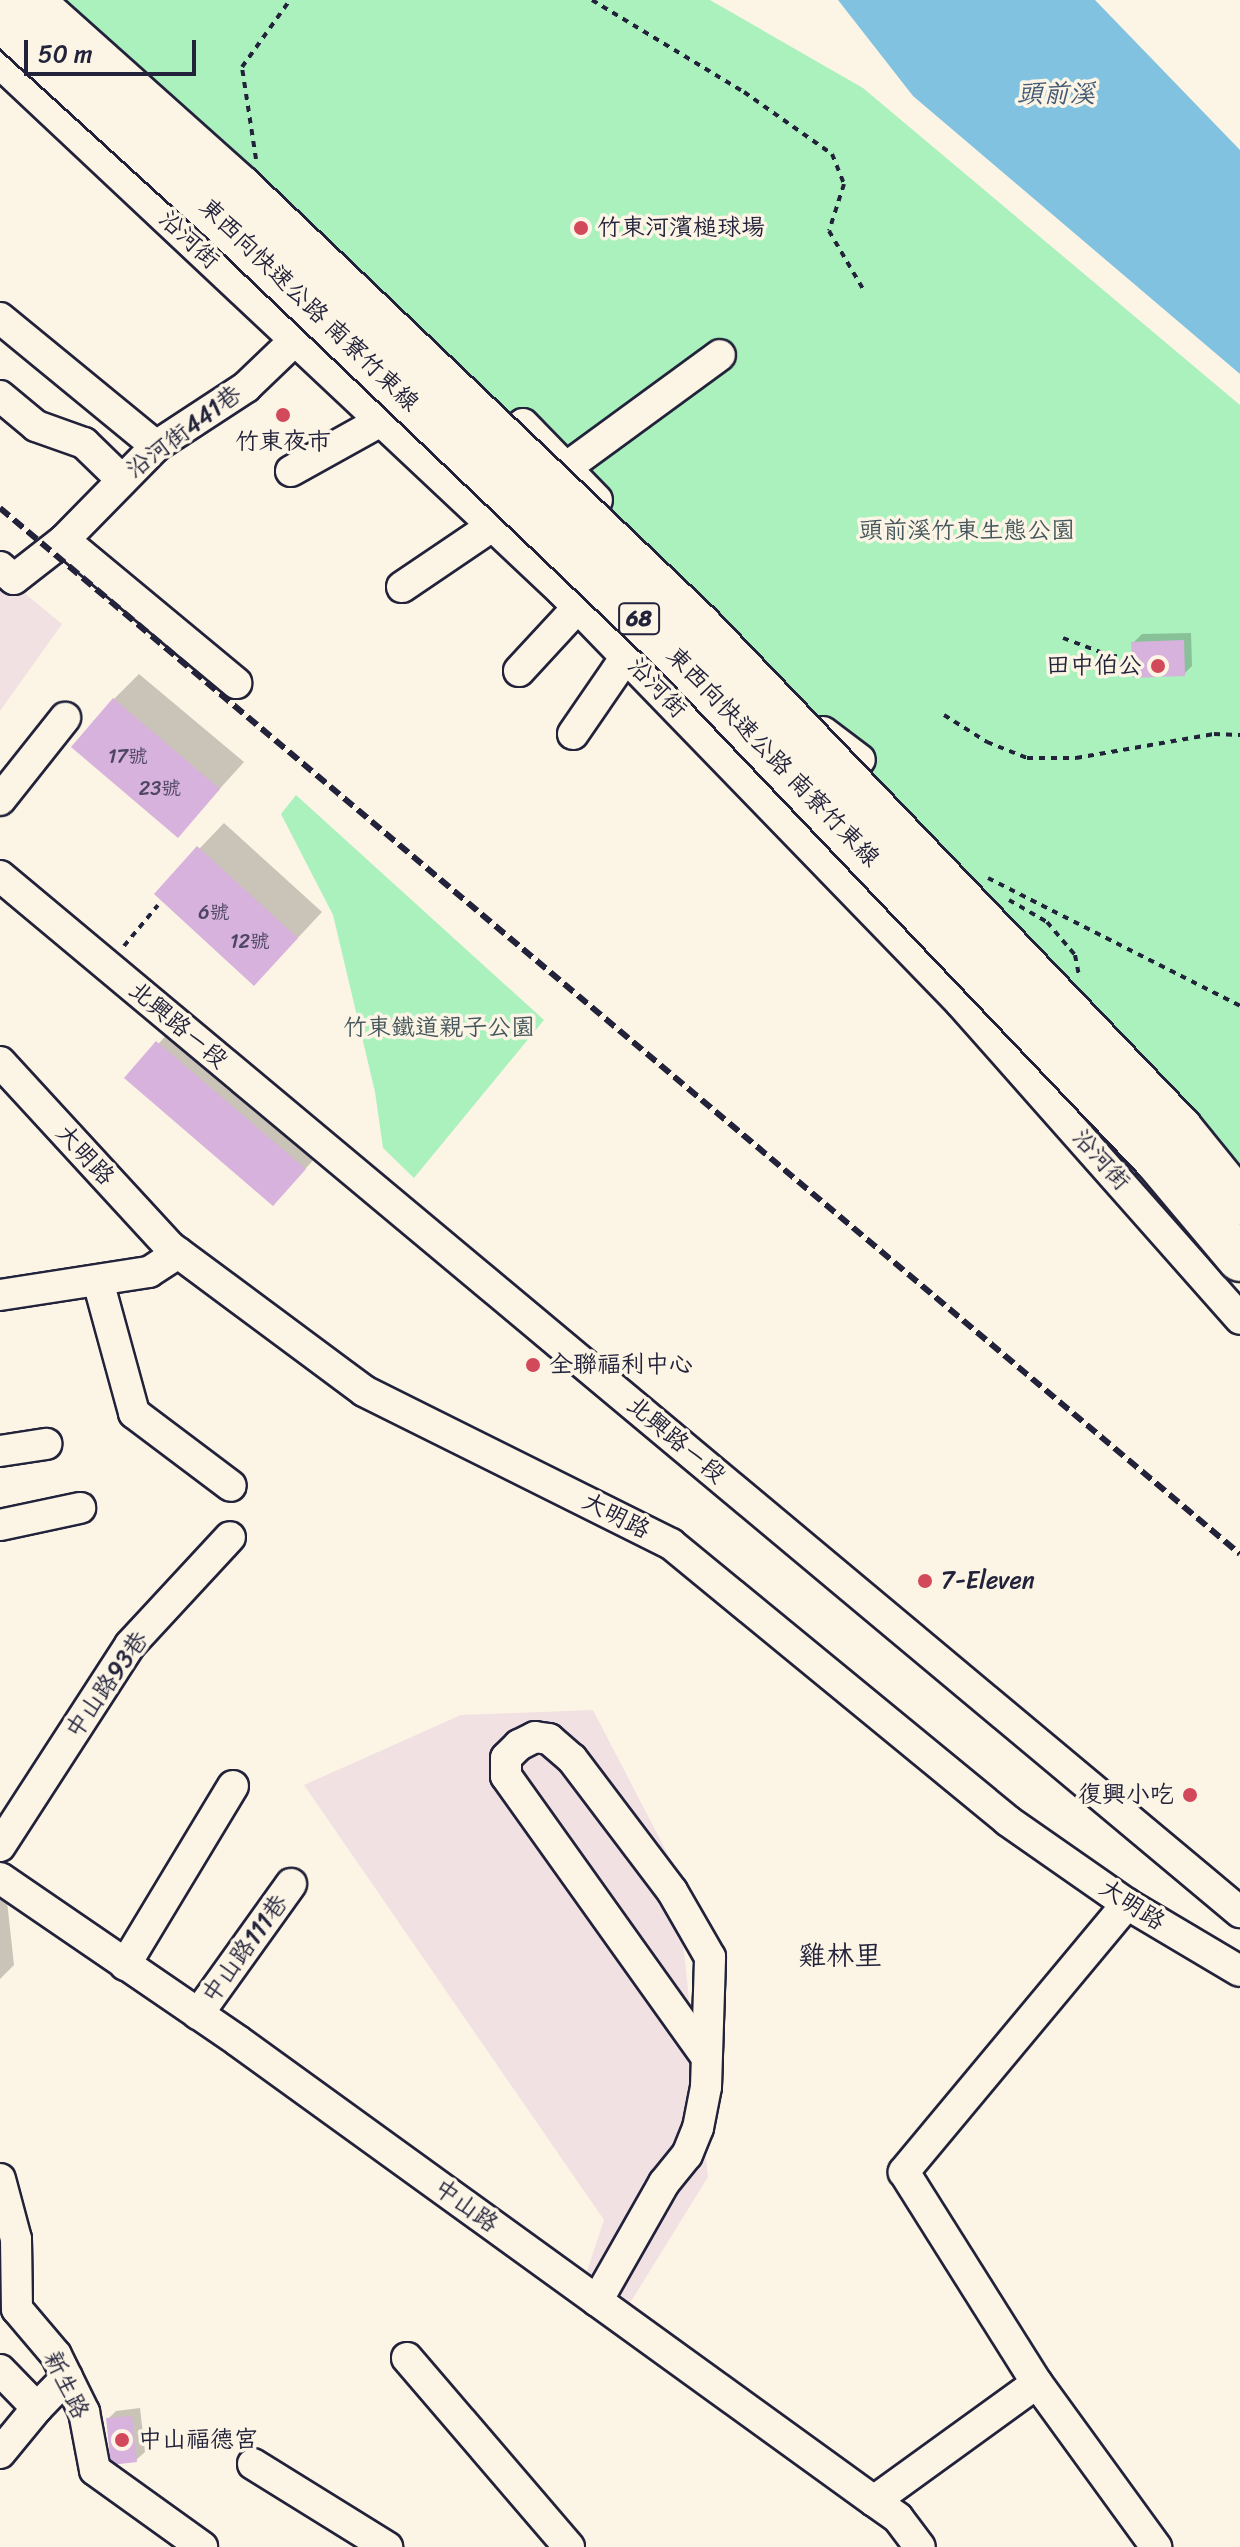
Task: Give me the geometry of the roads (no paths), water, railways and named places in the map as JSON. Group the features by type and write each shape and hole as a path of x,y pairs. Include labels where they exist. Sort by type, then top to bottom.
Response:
{"highway":[{"name":"東西向快速公路 南寮竹東線","path":"30,0 239,187 700,627 1180,1129 1240,1203"},
{"name":"東西向快速公路 南寮竹東線","path":"0,18 216,215 677,655 1155,1158 1240,1259"}],"street":[{"name":"沿河街","path":"0,63 578,607 960,1002 1240,1319"},
{"path":"0,318 156,446"},
{"name":"沿河街441巷","path":"7,573 64,540 156,446 246,387 296,339"},
{"path":"436,475 534,487 568,470 720,355"},
{"path":"0,396 36,426 84,443 121,479"},
{"path":"291,471 379,422"},
{"path":"523,424 683,582 835,744 860,760"},
{"path":"402,587 492,526"},
{"path":"64,540 236,683"},
{"path":"519,671 578,607"},
{"path":"573,734 626,657"},
{"path":"0,800 65,718"},
{"name":"北興路ㄧ段","path":"0,876 1240,1912"},
{"name":"大明路","path":"0,1062 178,1253 364,1391 671,1544 1008,1821 1127,1904 1240,1971"},
{"path":"0,1295 149,1272 178,1253"},
{"path":"98,1281 134,1413 231,1486"},
{"path":"0,1451 46,1444"},
{"path":"0,1525 80,1508"},
{"name":"中山路93巷","path":"0,1846 130,1645 230,1537"},
{"path":"597,2301 664,2183 687,2155 706,2087 704,2054 712,1977 698,1932 560,1746 535,1737 519,1745 506,1758 506,1776 704,2054"},
{"path":"125,1965 233,1786"},
{"name":"中山路","path":"0,1878 198,2014 898,2518 920,2547"},
{"name":"中山路111巷","path":"198,2014 291,1884"},
{"path":"1127,1904 904,2172 1037,2383 1156,2547"},
{"name":"新生路","path":"0,2179 16,2239 17,2309 56,2355 84,2412 95,2470 202,2547"},
{"path":"407,2358 569,2547"},
{"path":"0,2370 37,2408"},
{"path":"0,2453 67,2377"},
{"path":"874,2501 1037,2383"},
{"path":"253,2464 387,2547"}],"water":[{"name":"頭前溪","path":"838,0 1095,0 1240,150 1240,374 913,96"}],"railway":[{"path":"0,508 1240,1554"}],"place":[{"name":"竹東河濱槌球場","path":"581,228"},
{"name":"竹東夜市","path":"283,415"},
{"name":"田中伯公","path":"1158,666"},
{"name":"全聯福利中心","path":"533,1365"},
{"name":"7-Eleven","path":"925,1581"},
{"name":"復興小吃","path":"1190,1795"},
{"name":"中山福德宮","path":"122,2440"}],"district":[{"name":"雞林里","path":"840,1956"}],"park label":[{"name":"頭前溪竹東生態公園","path":"967,531"},
{"name":"竹東鐵道親子公園","path":"439,1028"}]}
